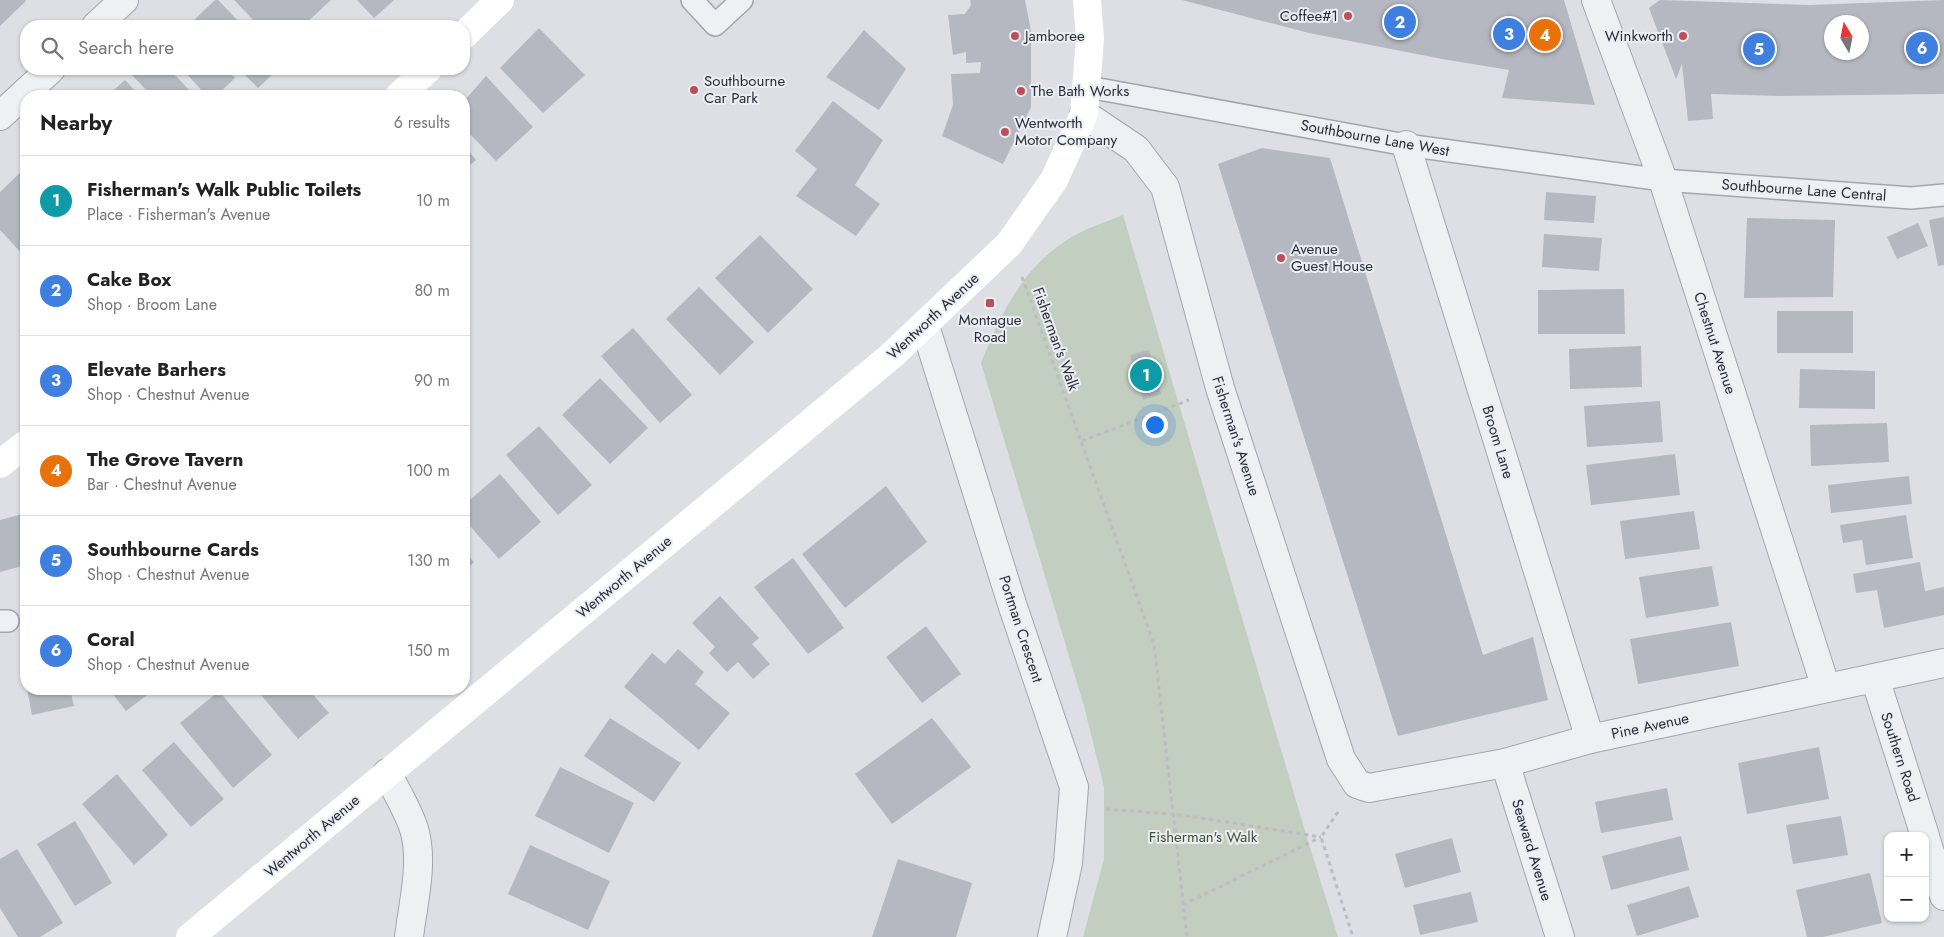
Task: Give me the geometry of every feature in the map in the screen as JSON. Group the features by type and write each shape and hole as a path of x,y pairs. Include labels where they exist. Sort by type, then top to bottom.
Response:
{"street":[{"path":"102,20 124,0"},
{"path":"470,29 500,0"},
{"name":"Wentworth Avenue","path":"190,937 925,326 1010,244 1054,180 1084,114 1088,87 1090,39 1087,0"},
{"name":"Chestnut Avenue","path":"1596,0 1663,180 1826,688"},
{"path":"28,90 44,75"},
{"path":"405,90 422,75"},
{"path":"0,116 20,98"},
{"name":"Fisherman's Avenue","path":"1084,114 1136,149 1165,187 1220,388 1340,759 1357,784"},
{"name":"Broom Lane","path":"1406,145 1590,739"},
{"name":"Portman Crescent","path":"925,326 1012,604 1074,786 1068,863 1052,937"},
{"path":"0,464 20,449"},
{"name":"Pine Avenue","path":"1357,784 1370,788 1505,763 1590,739 1944,662"},
{"name":"Southern Road","path":"1875,678 1924,832"},
{"name":"Seaward Avenue","path":"1505,763 1560,937"},
{"path":"387,773 414,828 418,846 418,862 409,937"},
{"name":"Southern Road","path":"1929,849 1944,896"}],"lane":[{"path":"692,0 715,25 742,0"},
{"name":"Southbourne Lane West","path":"1088,87 1406,145 1663,180"},
{"name":"Southbourne Lane Central","path":"1663,180 1911,198 1944,195"}],"path":[{"name":"Fisherman's Walk","path":"1010,244 1154,644 1186,937"},
{"path":"1082,441 1220,388"},
{"path":"1183,905 1321,837 1357,784"},
{"path":"1072,807 1173,814 1321,837"},
{"path":"1321,837 1352,937"}],"green space":[{"name":"Fisherman's Walk","path":"1123,215 1338,937 1083,937 1104,859 1104,787 1084,706 981,363 997,326 1015,293 1039,263 1076,234"}],"building":[{"path":"0,0 25,0 26,1 0,26"},
{"path":"215,0 218,0 237,20 194,20"},
{"path":"234,0 331,0 309,20 253,20"},
{"path":"357,0 394,0 374,18"},
{"path":"970,0 1025,0 1031,31 1031,107 1003,164 942,136 953,105 951,74 980,73 981,62 966,63 966,52 953,55 948,15 965,14 971,5"},
{"path":"1182,0 1564,0 1595,105 1502,98 1509,70 1309,33"},
{"path":"1660,0 1810,5 1944,0 1944,94 1780,96 1711,94 1713,119 1688,121 1682,64 1676,79 1649,8"},
{"path":"539,28 585,75 543,113 500,68"},
{"path":"864,30 906,69 879,110 826,77"},
{"path":"132,75 175,75 189,90 146,90"},
{"path":"188,75 232,75 235,78 222,90 201,90"},
{"path":"245,75 272,75 258,88"},
{"path":"486,76 533,127 496,161 470,134 470,94"},
{"path":"125,80 134,90 114,90"},
{"path":"833,101 883,140 855,185 880,204 856,236 796,196 817,169 795,151"},
{"path":"1262,148 1330,158 1483,655 1533,637 1548,700 1398,736 1218,164"},
{"path":"470,153 476,160 470,165"},
{"path":"20,173 20,252 0,230 0,192"},
{"path":"1546,192 1596,196 1594,223 1544,220"},
{"path":"1944,217 1944,265 1938,266 1929,220"},
{"path":"1747,218 1835,220 1833,297 1744,298"},
{"path":"1918,223 1928,246 1897,259 1887,237"},
{"path":"1544,234 1602,238 1599,271 1542,267"},
{"path":"760,235 813,289 768,333 715,278"},
{"path":"699,287 754,342 720,375 666,319"},
{"path":"1624,289 1625,334 1538,334 1538,290"},
{"path":"1777,311 1853,311 1853,353 1777,353"},
{"path":"633,328 692,395 660,423 601,356"},
{"path":"1641,346 1642,387 1570,389 1569,349"},
{"path":"1149,350 1161,394 1143,400 1130,355"},
{"path":"1800,369 1875,371 1875,409 1799,408"},
{"path":"600,378 648,428 610,464 562,415"},
{"path":"1660,401 1663,442 1587,447 1584,406"},
{"path":"1887,423 1889,462 1811,466 1810,425"},
{"path":"539,426 592,485 558,515 506,455"},
{"path":"1675,454 1680,495 1591,505 1586,465"},
{"path":"500,474 541,522 499,559 470,526 470,500"},
{"path":"1909,476 1912,504 1831,513 1828,485"},
{"path":"886,486 927,542 845,608 802,554"},
{"path":"1694,511 1700,549 1625,559 1620,521"},
{"path":"20,515 20,567 0,572 0,520"},
{"path":"1906,515 1913,558 1866,565 1862,540 1843,543 1840,525"},
{"path":"470,558 474,562 470,566"},
{"path":"793,558 844,628 808,654 754,587"},
{"path":"1920,562 1925,591 1944,587 1944,615 1884,628 1877,590 1856,593 1853,574"},
{"path":"1712,566 1719,606 1646,618 1639,577"},
{"path":"720,596 759,638 752,644 770,664 753,679 738,662 727,672 709,653 715,647 692,623"},
{"path":"1731,622 1739,666 1638,684 1630,639"},
{"path":"926,626 961,674 922,703 886,657"},
{"path":"678,649 704,672 695,684 730,713 699,750 624,687 652,653 665,664"},
{"path":"28,695 71,695 74,706 32,715"},
{"path":"114,695 147,695 126,711"},
{"path":"214,695 222,695 272,755 233,788 180,723"},
{"path":"261,695 313,695 329,713 298,739"},
{"path":"610,718 681,763 654,802 584,756"},
{"path":"932,718 971,767 892,824 855,774"},
{"path":"174,742 224,799 191,827 142,770"},
{"path":"1819,747 1829,799 1747,814 1738,763"},
{"path":"560,767 634,803 609,853 535,816"},
{"path":"117,774 168,835 134,865 82,804"},
{"path":"1667,788 1673,820 1601,833 1595,802"},
{"path":"1841,816 1848,855 1793,864 1786,825"},
{"path":"75,821 112,883 75,906 37,844"},
{"path":"1681,836 1689,870 1611,890 1602,856"},
{"path":"1452,838 1461,872 1405,888 1395,854"},
{"path":"530,845 610,881 588,930 508,894"},
{"path":"17,849 63,923 40,937 18,937 0,908 0,859"},
{"path":"898,859 972,883 956,937 872,937"},
{"path":"1870,873 1882,923 1823,937 1807,937 1796,890"},
{"path":"1689,886 1699,917 1637,936 1627,905"},
{"path":"1471,892 1478,922 1420,935 1413,905"}],"place":[{"name":"Coffee#1","path":"1348,16"},
{"name":"Cake Box","path":"1400,22"},
{"name":"Elevate Barhers","path":"1509,34"},
{"name":"The Grove Tavern","path":"1545,35"},
{"name":"Jamboree","path":"1015,36"},
{"name":"Winkworth","path":"1683,36"},
{"name":"Coral","path":"1922,48"},
{"name":"Southbourne Cards","path":"1759,49"},
{"name":"Southbourne Car Park","path":"694,90"},
{"name":"The Bath Works","path":"1021,91"},
{"name":"Wentworth Motor Company","path":"1005,132"},
{"name":"Avenue Guest House","path":"1281,258"},
{"name":"Montague Road","path":"990,303"},
{"name":"Fisherman's Walk Public Toilets","path":"1146,375"}]}
